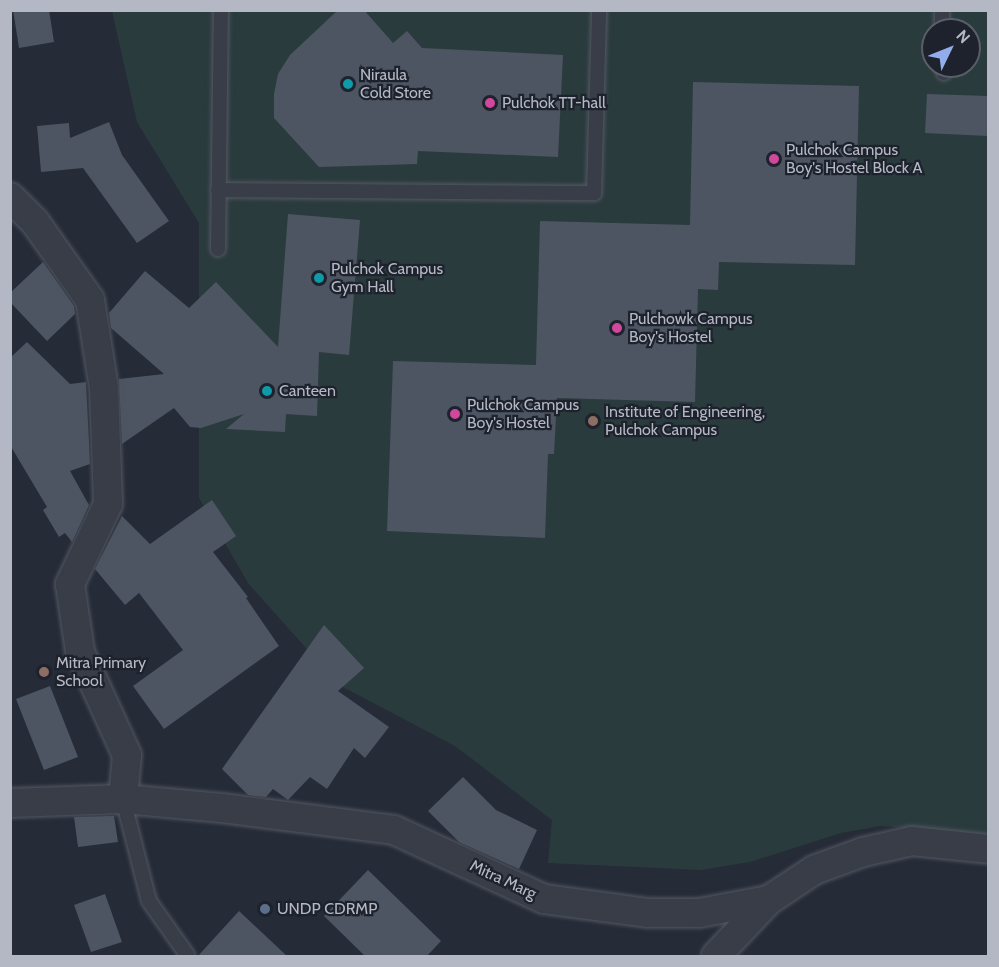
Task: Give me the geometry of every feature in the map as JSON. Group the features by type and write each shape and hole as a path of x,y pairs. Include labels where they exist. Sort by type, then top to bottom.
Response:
{"street":[{"path":"10,197 35,222 90,300 104,388 108,504 70,584 80,652 127,754 123,799"},
{"name":"Mitra Marg","path":"10,803 123,799 222,808 394,830 544,898 649,913 699,913 769,900 814,870 863,852 912,841 988,849"},
{"path":"716,957 769,900"}],"lane":[{"path":"218,249 221,10"},
{"path":"218,190 594,193 599,10"},
{"path":"123,799 149,901 188,957"}],"shaded area":[{"name":"Institute of Engineering, Pulchok Campus","path":"112,11 988,11 988,834 881,826 841,833 750,862 701,870 548,863 552,820 455,746 339,685 248,583 199,498 199,223 137,122"}],"building":[{"path":"13,10 49,10 54,42 19,48"},
{"path":"338,10 364,10 393,43 407,31 422,48 563,55 558,157 418,151 417,164 319,167 274,118 274,94 278,74 290,55"},
{"path":"693,82 859,86 855,265 719,262 718,290 698,289 695,402 557,398 554,454 548,454 545,538 387,531 393,361 536,365 540,221 690,225"},
{"path":"927,94 988,96 988,136 925,133"},
{"path":"109,122 122,155 169,221 137,243 83,168 41,172 37,126 69,123 70,138"},
{"path":"288,214 360,220 349,355 319,352 317,416 286,414 285,432 226,429 244,414 201,428 190,427 174,408 122,444 119,379 164,374 111,328 109,313 145,271 189,308 216,282 278,347"},
{"path":"43,262 74,306 75,314 47,341 10,302 10,293"},
{"path":"27,342 70,384 86,382 90,464 70,471 89,505 72,542 65,533 59,537 43,510 47,507 10,445 10,358"},
{"path":"212,500 236,536 213,552 248,597 246,598 279,646 164,729 133,686 183,650 139,593 125,605 95,569 122,516 150,544"},
{"path":"324,625 364,668 338,691 389,727 365,758 354,748 327,789 310,777 288,800 273,789 266,797 248,795 222,769"},
{"path":"50,686 78,757 44,770 16,699"},
{"path":"463,777 496,810 537,830 519,869 459,842 428,811"},
{"path":"114,816 118,842 78,847 74,817"},
{"path":"368,870 441,941 426,957 366,957 324,916"},
{"path":"105,894 122,942 91,952 74,905"},
{"path":"239,911 288,957 197,957"}],"place":[{"name":"Niraula Cold Store","path":"348,84"},
{"name":"Pulchok TT-hall","path":"490,103"},
{"name":"Pulchok Campus Boy's Hostel Block A","path":"774,159"},
{"name":"Pulchok Campus Gym Hall","path":"319,278"},
{"name":"Pulchowk Campus Boy's Hostel","path":"617,328"},
{"name":"Canteen","path":"267,391"},
{"name":"Pulchok Campus Boy's Hostel","path":"455,414"},
{"name":"Institute of Engineering, Pulchok Campus","path":"593,421"},
{"name":"Mitra Primary School","path":"44,672"},
{"name":"UNDP CDRMP","path":"265,909"}]}
